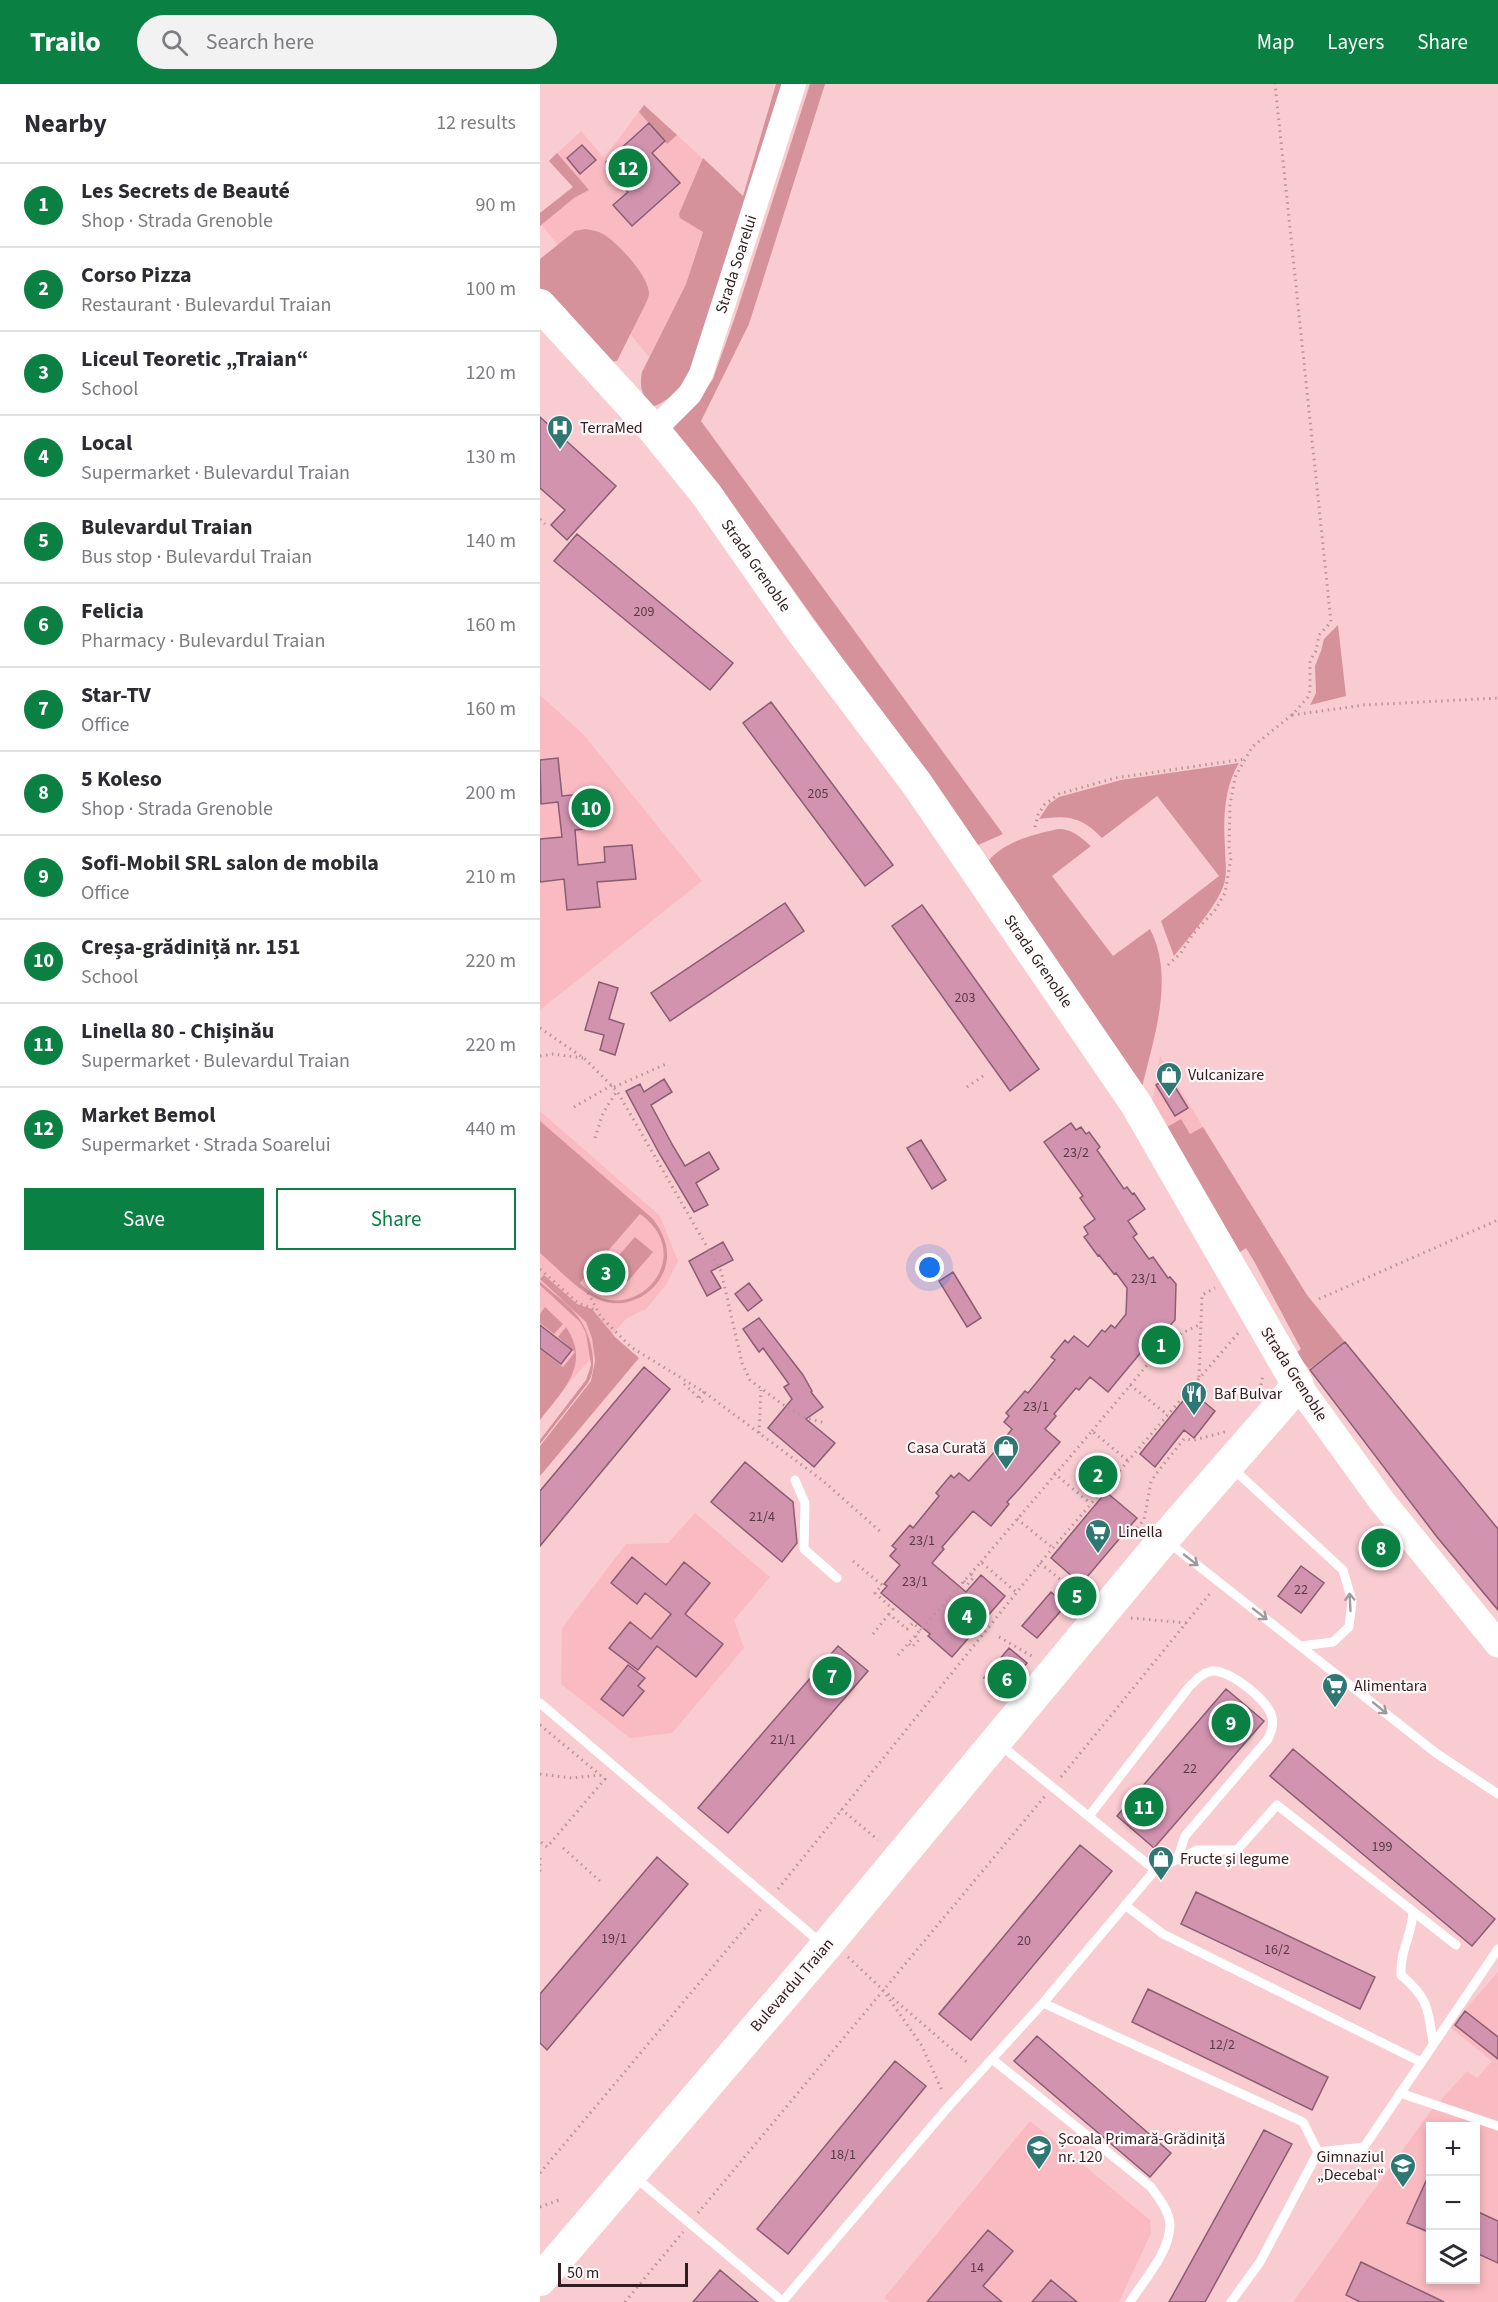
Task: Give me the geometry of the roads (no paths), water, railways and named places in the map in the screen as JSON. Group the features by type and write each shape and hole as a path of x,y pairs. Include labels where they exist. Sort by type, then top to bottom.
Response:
{"highway":[{"name":"Strada Grenoble","path":"540,304 654,430 706,494 801,630 917,784 1136,1104 1298,1385"},
{"name":"Bulevardul Traian","path":"540,2280 630,2173 836,1951 996,1741 1164,1539 1298,1385"}],"main road":[{"name":"Strada Grenoble","path":"1298,1385 1381,1500 1498,1644"}],"street":[{"name":"Strada Soarelui","path":"654,430 690,394 700,374 794,84"}],"lane":[{"path":"1228,1464 1343,1570 1352,1601 1348,1627 1333,1642 1301,1646"},
{"path":"795,1480 805,1503 804,1549 837,1578"},
{"path":"1164,1539 1436,1754 1498,1794"},
{"path":"1089,1816 1189,1687 1200,1676 1210,1671 1223,1671 1233,1676 1269,1708 1273,1719 1272,1729 1268,1739 1185,1836 1177,1860"},
{"path":"540,1703 770,1899 836,1951"},
{"path":"996,1741 1155,1870"},
{"path":"630,2173 782,2302 949,2106 1043,2003 1155,1870 1197,1850 1237,1850 1277,1805 1456,1945"},
{"path":"1125,1905 1163,1934 1421,2062"},
{"path":"1413,1912 1413,1924 1400,1958 1401,1976 1418,1989 1428,2006 1434,2043"},
{"path":"1318,2152 1364,2147 1498,1949"},
{"path":"1043,2003 1303,2122 1318,2152"},
{"path":"992,2059 1151,2187 1165,2208 1170,2225 1167,2240 1161,2254 1130,2302"},
{"path":"1400,2093 1498,2126"},
{"path":"1231,2302 1260,2262 1318,2152"}],"place":[{"name":"Market Bemol","path":"628,168"},
{"name":"TerraMed","path":"560,451"},
{"name":"Creșa-grădiniță nr. 151","path":"591,808"},
{"name":"Vulcanizare","path":"1169,1098"},
{"name":"Liceul Teoretic „Traian“","path":"606,1273"},
{"name":"Les Secrets de Beauté","path":"1161,1345"},
{"name":"Baf Bulvar","path":"1194,1417"},
{"name":"Casa Curată","path":"1006,1471"},
{"name":"Corso Pizza","path":"1098,1475"},
{"name":"5 Koleso","path":"1381,1548"},
{"name":"Linella","path":"1098,1555"},
{"name":"Bulevardul Traian","path":"1077,1596"},
{"name":"Local","path":"967,1616"},
{"name":"Star-TV","path":"832,1676"},
{"name":"Felicia","path":"1007,1679"},
{"name":"Alimentara","path":"1335,1709"},
{"name":"Sofi-Mobil SRL salon de mobila","path":"1231,1723"},
{"name":"Linella 80 - Chișinău","path":"1144,1807"},
{"name":"Fructe și legume","path":"1161,1882"},
{"name":"Școala Primară-Grădiniță nr. 120","path":"1039,2171"},
{"name":"Gimnaziul „Decebal“","path":"1403,2189"}]}
